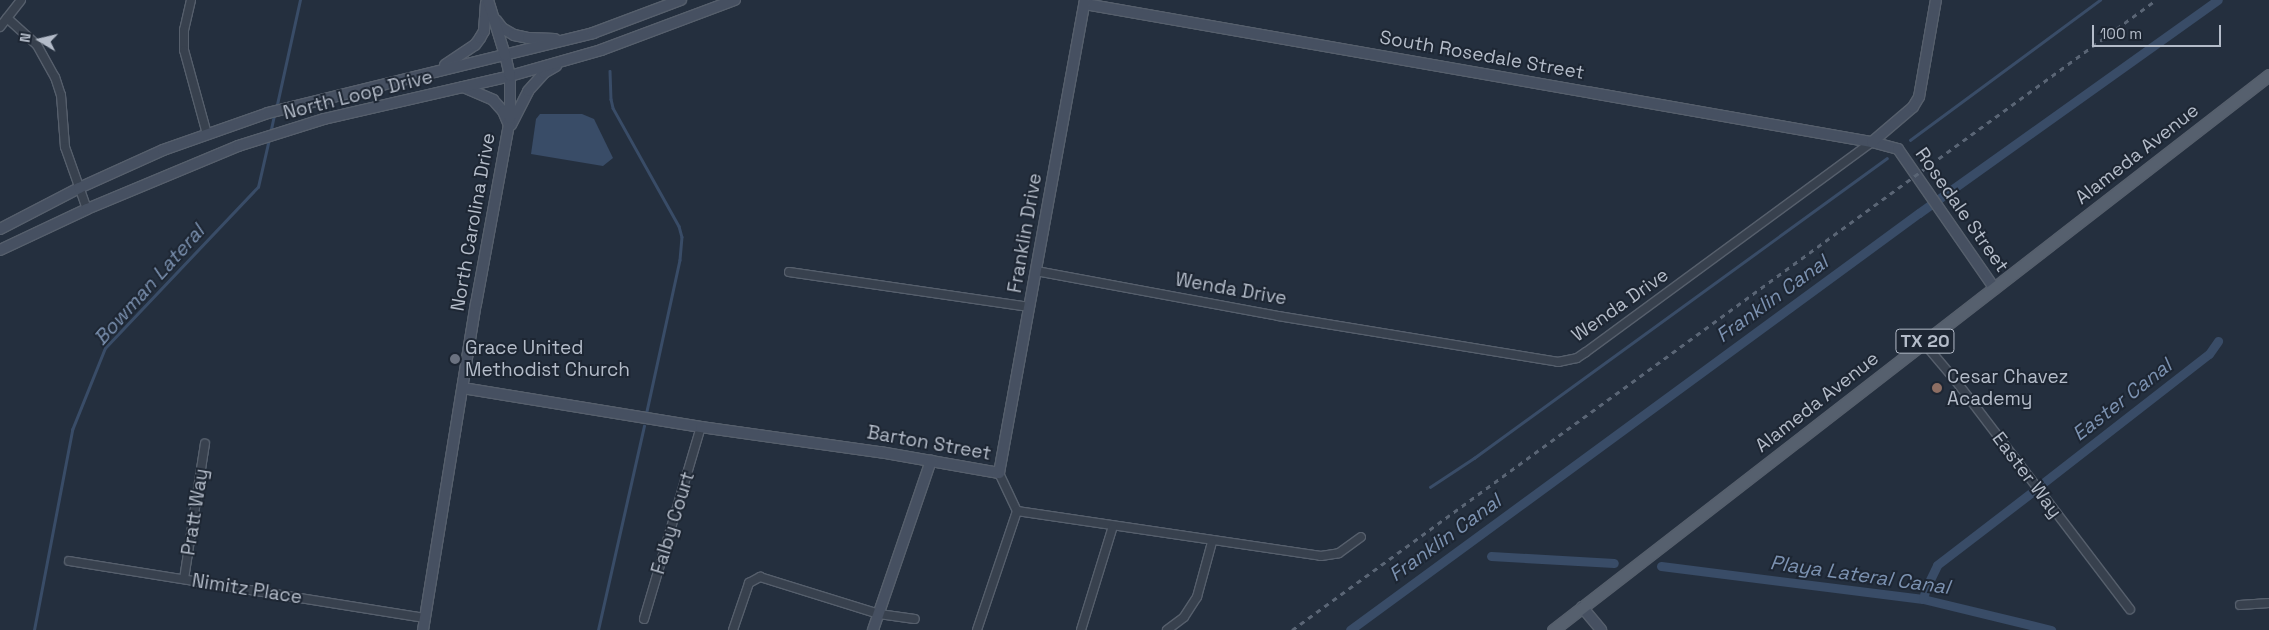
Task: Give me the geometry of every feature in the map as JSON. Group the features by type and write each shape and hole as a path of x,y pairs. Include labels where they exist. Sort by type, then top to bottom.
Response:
{"main road":[{"name":"North Carolina Drive","path":"423,630 508,124 510,76 487,0"},
{"path":"438,70 475,45 480,38 484,31 487,0"},
{"name":"North Loop Drive","path":"0,229 79,188 163,150 246,120 295,105 593,33 681,0"},
{"name":"North Loop Drive","path":"0,250 87,208 252,142 324,119 510,76 564,61 601,50 714,4 735,0"},
{"name":"Wenda Drive","path":"1872,142 1913,107 1919,97 1936,0"},
{"name":"South Rosedale Street","path":"1085,2 1872,142"},
{"name":"Franklin Drive","path":"999,473 1085,2"},
{"path":"493,17 502,28 514,35 528,38 569,39"},
{"path":"506,135 528,91 544,74 564,61"},
{"name":"Alameda Avenue","path":"1553,630 2269,75"},
{"path":"462,87 493,100 502,110 508,124"},
{"name":"Rosedale Street","path":"1872,142 1898,149 1995,289"},
{"name":"Barton Street","path":"463,388 999,473"},
{"path":"873,630 931,461"},
{"path":"1582,608 1601,630"}],"street":[{"path":"0,27 20,0"},
{"path":"191,0 184,30 184,50 207,134"},
{"path":"7,18 37,45 55,77 60,95 65,147 87,208"},
{"name":"Wenda Drive","path":"1036,271 1297,319 1558,362 1577,358 1586,352 1872,142"},
{"path":"789,272 1029,307"},
{"name":"Easter Way","path":"1923,342 1956,381 2130,609"},
{"name":"Falby Court","path":"644,619 701,427"},
{"name":"Pratt Way","path":"184,579 205,444"},
{"name":"Barton Street","path":"999,473 1017,512"},
{"path":"977,630 1017,512 1212,542 1321,556 1338,553 1361,537"},
{"path":"1081,630 1113,526"},
{"path":"1167,630 1184,617 1197,597 1212,542"},
{"name":"Nimitz Place","path":"69,562 425,618"},
{"path":"734,630 750,582 760,577 879,614 915,619"},
{"path":"2240,605 2269,603"}],"water":[{"path":"540,114 582,114 594,119 613,158 603,166 531,154 536,119"}],"waterway":[{"name":"Bowman Lateral","path":"276,109 300,0"},
{"path":"1910,140 2100,0"},
{"name":"Franklin Canal","path":"1350,630 1919,213 2218,0"},
{"path":"610,71 613,108 679,226 682,237 680,260 647,411"},
{"name":"Bowman Lateral","path":"270,134 274,115"},
{"name":"Bowman Lateral","path":"34,630 72,430 105,348 258,187 269,139"},
{"path":"1430,487 1474,458 1887,158"},
{"name":"Easter Canal","path":"2043,483 2209,354 2218,341"},
{"path":"598,630 644,426"},
{"name":"Easter Canal","path":"1923,599 1937,565 2031,493"},
{"name":"Playa Lateral Canal","path":"1491,556 1614,563"},
{"name":"Playa Lateral Canal","path":"1661,566 1923,599 2051,630"}],"railway":[{"path":"1292,630 2156,0"}],"place":[{"name":"Grace United Methodist Church","path":"455,359"},
{"name":"Cesar Chavez Academy","path":"1937,388"}]}
